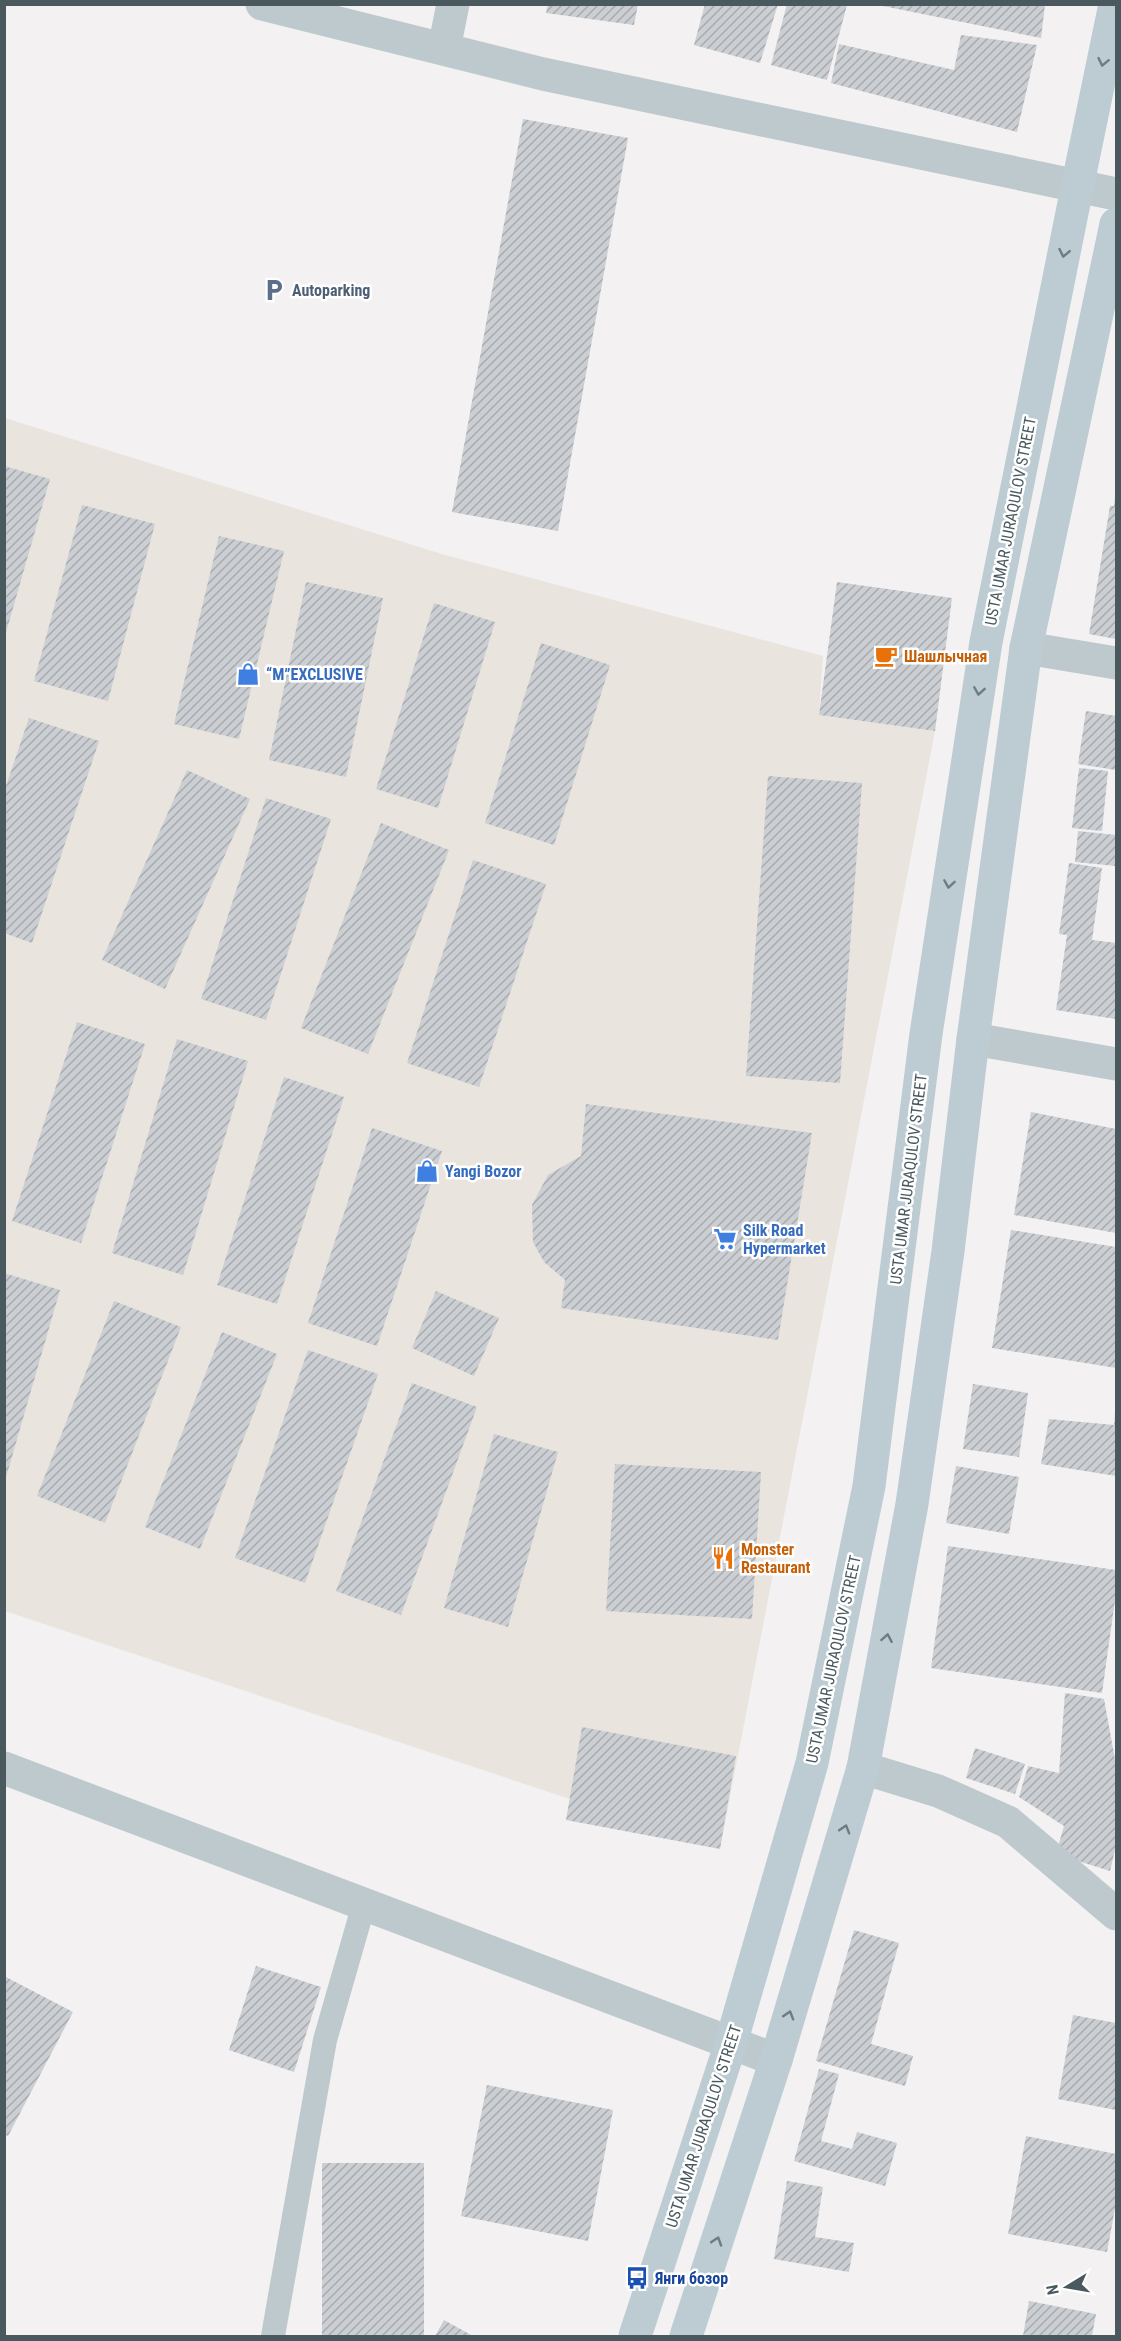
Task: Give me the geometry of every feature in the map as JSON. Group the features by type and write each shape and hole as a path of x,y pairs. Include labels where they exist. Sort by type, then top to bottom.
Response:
{"main road":[{"name":"USTA UMAR JURAQULOV STREET","path":"635,2337 731,2043 812,1763 869,1486 926,1034 986,642 1115,4"},
{"path":"686,2337 776,2060 863,1768 912,1504 948,1251 973,1039 1026,648 1116,224"}],"street":[{"path":"262,4 554,76 1116,195"},
{"path":"444,49 453,4"},
{"path":"1026,648 1116,663"},
{"path":"973,1039 1116,1064"},
{"path":"4,1768 776,2060"},
{"path":"863,1768 938,1791 1008,1822 1116,1914"}],"lane":[{"path":"273,2337 325,2040 364,1904"}],"shaded area":[{"name":"Yangi Bozor","path":"5,418 445,555 823,656 819,715 935,731 720,1849 5,1611"}],"building":[{"path":"548,4 638,4 634,25 546,13"},
{"path":"705,4 778,4 760,63 694,45"},
{"path":"787,4 847,5 827,80 771,65"},
{"path":"883,5 1045,5 1041,38"},
{"path":"961,35 1037,45 1017,132 831,83 839,44 954,70"},
{"path":"523,119 628,138 558,531 452,512"},
{"path":"4,466 50,479 5,636 4,636"},
{"path":"1115,497 1116,639 1089,634 1110,506 1114,506"},
{"path":"82,505 155,524 108,701 34,681"},
{"path":"219,536 284,551 239,739 174,724"},
{"path":"306,582 383,598 346,777 269,760"},
{"name":"Шашлычная","path":"837,582 952,598 935,731 819,715"},
{"path":"434,603 495,622 438,808 376,789"},
{"path":"541,643 610,665 554,845 485,823"},
{"path":"1086,711 1116,716 1116,770 1078,764"},
{"path":"29,718 99,741 32,943 4,933 4,792"},
{"path":"1079,768 1108,771 1102,831 1072,828"},
{"path":"187,770 250,799 165,989 102,960"},
{"path":"768,776 862,783 840,1083 746,1076"},
{"path":"266,798 331,819 266,1020 201,999"},
{"path":"381,823 449,850 368,1054 301,1028"},
{"path":"1078,831 1116,835 1116,866 1075,862"},
{"path":"473,860 546,884 479,1087 407,1063"},
{"path":"1069,863 1102,868 1092,940 1116,943 1116,1019 1056,1010 1067,935 1059,934"},
{"path":"77,1022 145,1044 81,1243 12,1221"},
{"path":"177,1039 248,1061 183,1275 112,1253"},
{"path":"284,1077 344,1097 277,1304 217,1285"},
{"name":"Silk Road Hypermarket","path":"586,1104 812,1133 778,1340 561,1308 565,1280 544,1262 533,1242 532,1205 548,1175 581,1156"},
{"path":"1031,1112 1116,1129 1116,1233 1014,1215"},
{"path":"372,1128 442,1151 377,1346 308,1323"},
{"path":"1011,1230 1116,1247 1116,1368 992,1348"},
{"path":"4,1273 60,1290 5,1481 4,1481"},
{"path":"436,1291 499,1318 474,1376 412,1348"},
{"path":"114,1301 181,1327 105,1523 37,1496"},
{"path":"222,1332 277,1354 200,1549 145,1527"},
{"path":"308,1350 378,1374 305,1583 235,1558"},
{"path":"412,1383 477,1407 401,1615 336,1591"},
{"path":"973,1384 1028,1393 1019,1457 963,1449"},
{"path":"1115,1413 1116,1476 1041,1464 1049,1419 1114,1425"},
{"path":"494,1434 558,1452 508,1627 444,1608"},
{"path":"615,1464 761,1472 752,1619 606,1611"},
{"path":"956,1466 1019,1477 1009,1534 946,1523"},
{"path":"948,1546 1116,1570 1116,1593 1102,1693 931,1668"},
{"path":"1065,1693 1104,1699 1116,1765 1116,1846 1110,1871 1056,1854 1064,1826 1019,1797 1028,1766 1059,1773"},
{"path":"582,1727 736,1756 720,1849 566,1820"},
{"path":"975,1748 1025,1764 1015,1794 966,1778"},
{"path":"854,1930 899,1943 871,2044 913,2056 905,2086 816,2061"},
{"path":"256,1966 321,1987 294,2072 229,2050"},
{"path":"4,1976 73,2012 8,2136 4,2134"},
{"path":"1073,2015 1116,2023 1116,2110 1058,2099"},
{"path":"819,2069 839,2074 821,2141 852,2149 857,2132 897,2143 885,2186 794,2161"},
{"path":"487,2085 613,2110 588,2241 461,2216"},
{"path":"1026,2136 1116,2154 1116,2203 1107,2252 1008,2234"},
{"path":"322,2163 424,2163 424,2336 322,2336"},
{"path":"787,2181 823,2187 815,2237 854,2243 849,2272 774,2259"},
{"path":"1029,2301 1096,2314 1092,2336 1023,2336"},
{"path":"444,2320 473,2336 435,2336"}],"place":[{"name":"Autoparking","path":"274,290"},
{"name":"Шашлычная","path":"886,656"},
{"name":"“M”EXCLUSIVE","path":"248,674"},
{"name":"Yangi Bozor","path":"427,1171"},
{"name":"Silk Road Hypermarket","path":"725,1239"},
{"name":"Monster Restaurant","path":"723,1558"},
{"name":"Янги бозор","path":"637,2278"}]}
